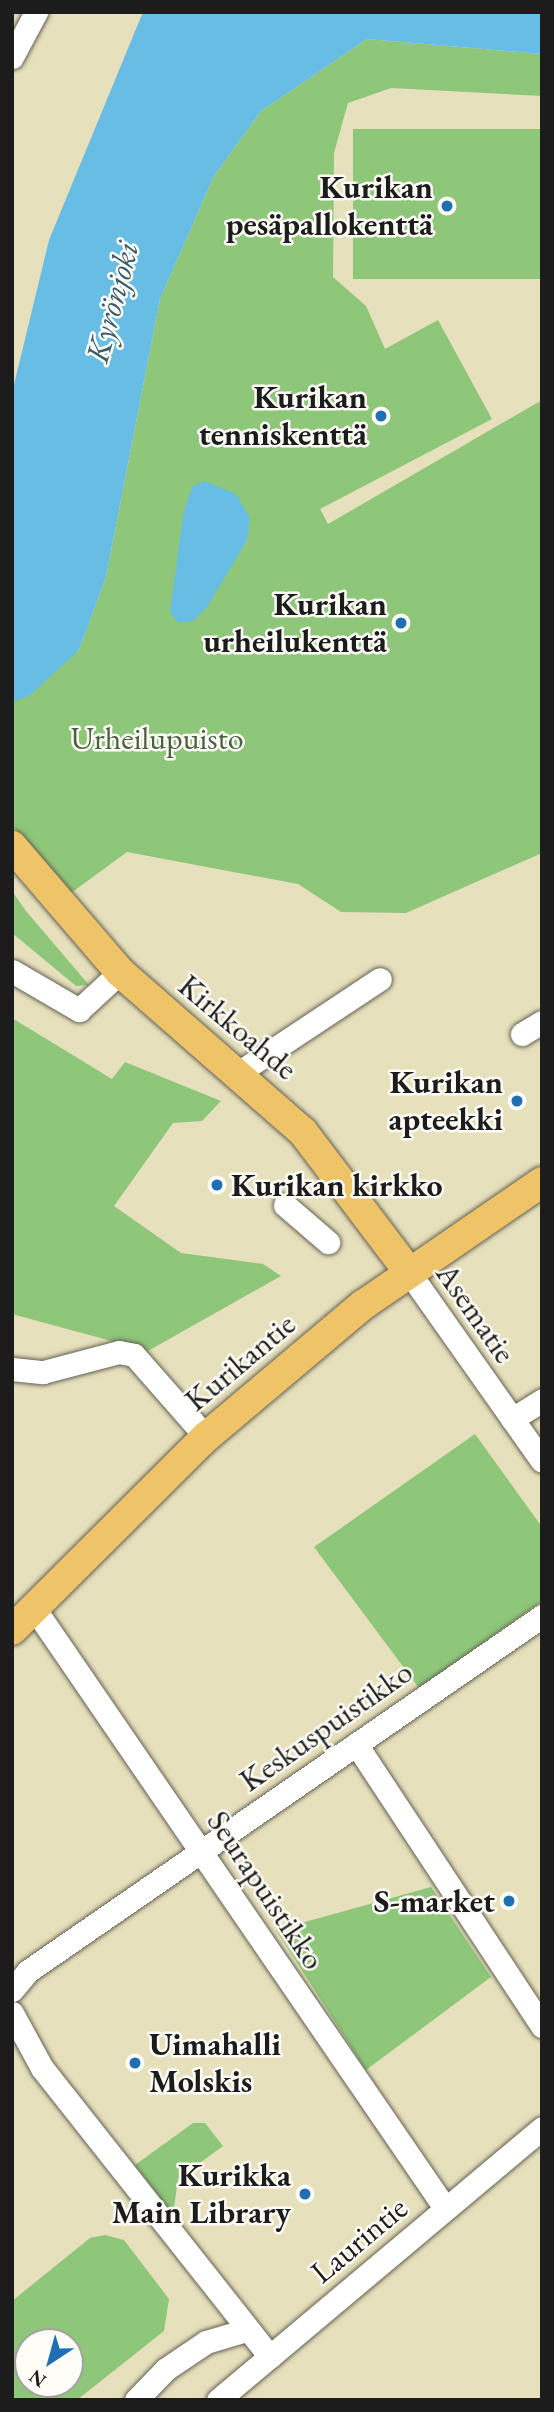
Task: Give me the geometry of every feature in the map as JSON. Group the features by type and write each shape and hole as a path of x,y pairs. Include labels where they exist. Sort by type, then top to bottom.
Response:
{"main road":[{"name":"Kirkkoahde","path":"12,846 120,972 303,1132 408,1270"},
{"name":"Kurikantie","path":"12,1630 206,1437 408,1270 542,1182"}],"street":[{"path":"12,57 36,12"},
{"path":"12,971 79,1010 120,972"},
{"path":"238,1073 380,979"},
{"path":"285,1205 328,1241"},
{"name":"Asematie","path":"408,1270 542,1461"},
{"path":"12,1369 43,1372 118,1352 134,1355 206,1437"},
{"path":"512,1419 542,1400"},
{"name":"Seurapuistikko","path":"34,1608 445,2208"},
{"name":"Keskuspuistikko","path":"12,1990 28,1971 542,1616"},
{"path":"356,1744 542,2026"},
{"path":"12,2013 20,2045 270,2357"},
{"name":"Laurintie","path":"218,2400 542,2128"},
{"path":"136,2400 166,2369 206,2342 246,2330"}],"green space":[{"name":"Urheilupuisto","path":"367,39 542,54 542,96 391,88 348,103 334,153 333,277 366,306 385,349 438,320 492,419 320,509 328,524 542,400 542,853 406,913 341,912 298,884 127,852 67,896 12,825 12,702 79,650 106,577 160,299 214,176 261,111"},
{"name":"Kurikan pesäpallokenttä","path":"353,129 542,129 542,279 353,279"},
{"path":"12,891 89,985 76,986 12,933"},
{"path":"12,1018 112,1079 125,1062 221,1101 202,1121 173,1123 114,1206 181,1253 263,1264 281,1276 148,1351 12,1314"},
{"path":"475,1434 542,1527 542,1601 419,1688 314,1547"},
{"path":"431,1887 491,1977 366,2070 276,1930"},
{"path":"193,2123 205,2123 223,2146 178,2179 173,2215 135,2165"},
{"path":"105,2235 124,2240 169,2299 164,2331 84,2394 84,2328 14,2328 14,2398 80,2398 77,2400 12,2400 12,2301 90,2238"}],"water":[{"name":"Kyrönjoki","path":"143,12 542,12 542,54 367,39 261,111 214,176 160,299 106,577 79,650 29,696 12,702 12,393 49,240"},
{"path":"204,481 236,494 250,518 247,540 207,607 193,621 179,623 170,613 183,515 192,487"}],"place":[{"name":"Kurikan pesäpallokenttä","path":"447,206"},
{"name":"Kurikan tenniskenttä","path":"381,416"},
{"name":"Kurikan urheilukenttä","path":"401,623"},
{"name":"Kurikan apteekki","path":"517,1101"},
{"name":"Kurikan kirkko","path":"217,1185"},
{"name":"S-market","path":"509,1901"},
{"name":"Uimahalli Molskis","path":"135,2063"},
{"name":"Kurikka Main Library","path":"305,2194"}]}
